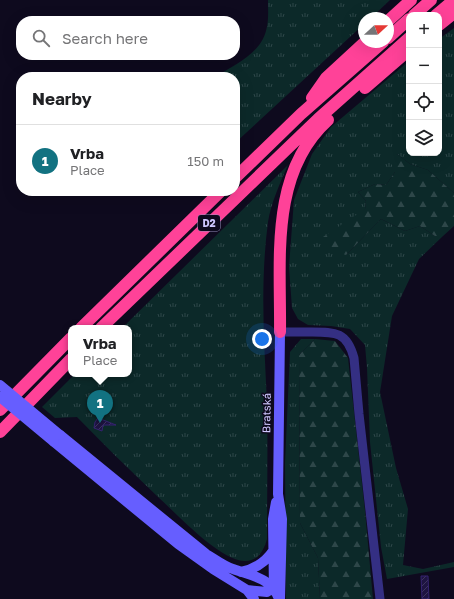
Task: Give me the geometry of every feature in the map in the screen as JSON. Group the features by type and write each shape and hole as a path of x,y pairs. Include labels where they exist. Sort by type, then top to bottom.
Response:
{"highway":[{"path":"394,16 411,0"},
{"path":"417,12 431,0"},
{"path":"440,12 454,0"},
{"path":"442,23 454,13"},
{"path":"394,33 406,22"},
{"name":"D2","path":"240,194 318,119 406,41"},
{"path":"301,114 326,78 358,48"},
{"path":"240,173 301,114 376,48"},
{"path":"280,332 282,218 289,182 296,166 311,139 322,125 406,53"},
{"name":"D2","path":"84,325 217,196"},
{"name":"D2","path":"104,325 238,196"},
{"path":"0,410 68,341"},
{"path":"0,432 68,362"}],"main road":[{"name":"Bratská","path":"279,599 282,519 278,494 280,332"},
{"path":"0,385 57,438 195,557 247,590 254,599"},
{"path":"0,397 57,438 206,554 222,564 269,583 274,588 279,599"},
{"name":"Bratská","path":"274,599 273,519 278,494"},
{"path":"241,572 261,564 268,559 273,551"},
{"path":"247,590 264,593 270,592 278,584 281,576"}],"street":[{"path":"280,332 332,332 348,342 352,350 380,599"}],"green space":[{"path":"268,0 390,0 377,12 358,12 358,30 240,138 240,72 223,72 245,58 258,46 263,39 267,27"},
{"path":"454,28 454,193 428,170 410,164 397,154 395,172 386,185 375,184 358,192 366,201 365,209 346,255 381,219 405,231 420,226 435,236 443,236 419,259 392,316 380,392 396,468 408,509 403,565 423,569 454,562 454,567 387,579 381,547 370,442 365,345 350,329 308,325 298,319 292,308 289,267 294,200 312,154 331,127 406,64 406,156 442,156 442,37"},
{"path":"397,154 410,164 428,170 454,193 454,226 443,236 435,236 420,226 405,231 381,219 346,255 328,249 323,237 365,209 366,201 358,192 375,184 386,185 395,172 390,161"},
{"path":"288,165 276,193 269,215 266,244 263,312 267,402 267,539 260,554 253,560 244,561 234,559 210,544 186,524 77,417 55,418 42,407 72,377 132,377 132,325 125,325"},
{"path":"301,339 315,339 299,355 300,523 318,558 320,599 286,599 285,463 290,352"},
{"path":"315,339 335,341 348,358 373,599 320,599 318,558 300,523 299,355"}],"building":[{"path":"98,418 116,425 103,425 102,431 94,428 95,422"},
{"path":"421,576 428,576 429,599 422,599"}],"place":[{"name":"Vrba","path":"100,423"}]}
